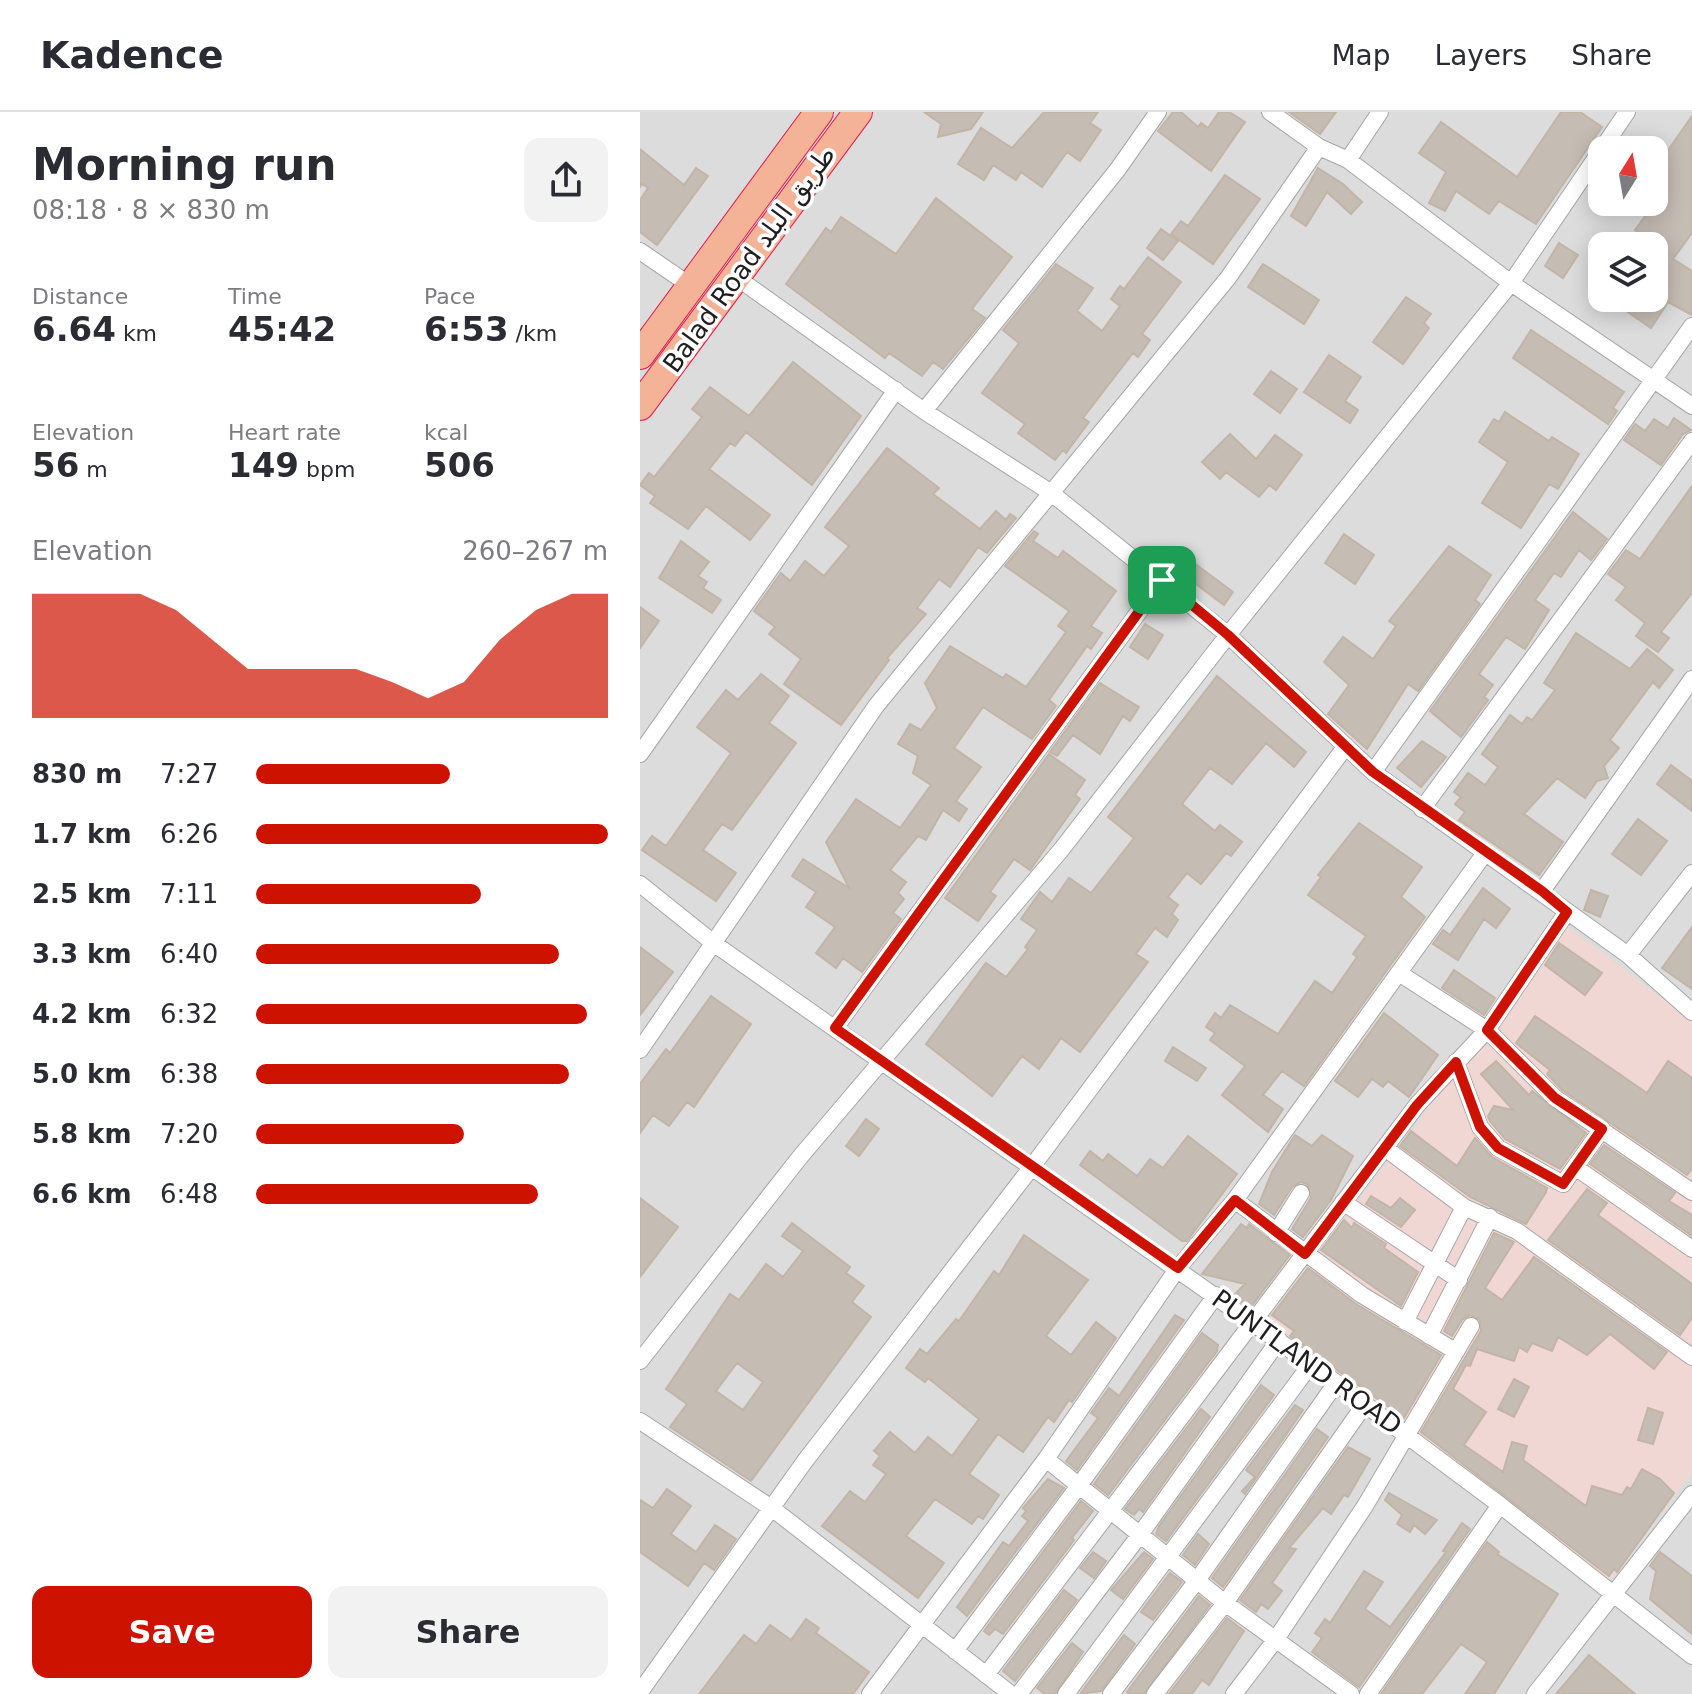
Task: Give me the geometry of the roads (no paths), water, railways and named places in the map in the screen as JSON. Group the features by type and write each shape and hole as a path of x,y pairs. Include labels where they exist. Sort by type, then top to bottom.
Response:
{"highway":[{"name":"Balad Road طريق البلد","path":"640,355 819,112"},
{"name":"Balad Road طريق البلد","path":"640,406 858,112"}],"street":[{"path":"924,411 1118,169 1158,112"},
{"path":"1270,112 1319,147 1348,160 1511,283 1692,406"},
{"path":"1348,160 1380,112"},
{"path":"640,1361 800,1157 1061,850 1228,635 1511,283 1627,112"},
{"path":"640,1050 716,945 790,827 876,706 1228,278 1319,147"},
{"path":"640,251 691,286"},
{"path":"736,277 924,411 1050,492 1228,635 1373,772 1628,955 1692,1012"},
{"path":"1373,772 1692,326"},
{"path":"640,754 896,390"},
{"path":"1422,809 1692,441"},
{"path":"835,1028 1162,580"},
{"path":"1542,891 1692,679"},
{"path":"640,1692 805,1461 1031,1168 1346,746"},
{"path":"870,1694 1046,1459 1178,1268 1235,1200 1485,853"},
{"path":"1628,955 1692,873"},
{"name":"PUNTLAND ROAD","path":"640,884 716,945 1279,1340 1500,1505 1692,1656"},
{"path":"986,1675 1417,1105 1487,1030 1567,912"},
{"path":"1399,973 1487,1030 1555,1098 1692,1192"},
{"path":"1456,1062 1480,1127 1498,1148 1563,1184 1602,1129"},
{"path":"1385,1148 1464,1207 1517,1231 1692,1357"},
{"path":"1575,1167 1692,1249"},
{"path":"1276,1233 1301,1193"},
{"path":"1235,1200 1305,1254 1405,1322 1455,1351"},
{"path":"1343,1202 1459,1280"},
{"path":"1405,1322 1464,1207"},
{"path":"1429,1336 1490,1217"},
{"path":"955,1651 1216,1295"},
{"path":"1234,1694 1276,1639 1365,1506 1471,1326"},
{"path":"640,1421 773,1509 1009,1693 1139,1536 1279,1340"},
{"path":"1066,1694 1311,1364"},
{"path":"1111,1694 1198,1579 1336,1383"},
{"path":"1155,1694 1225,1603 1365,1404"},
{"path":"1046,1459 1225,1603 1351,1694"},
{"path":"1535,1694 1692,1494"},
{"path":"1368,1694 1500,1505"}]}
